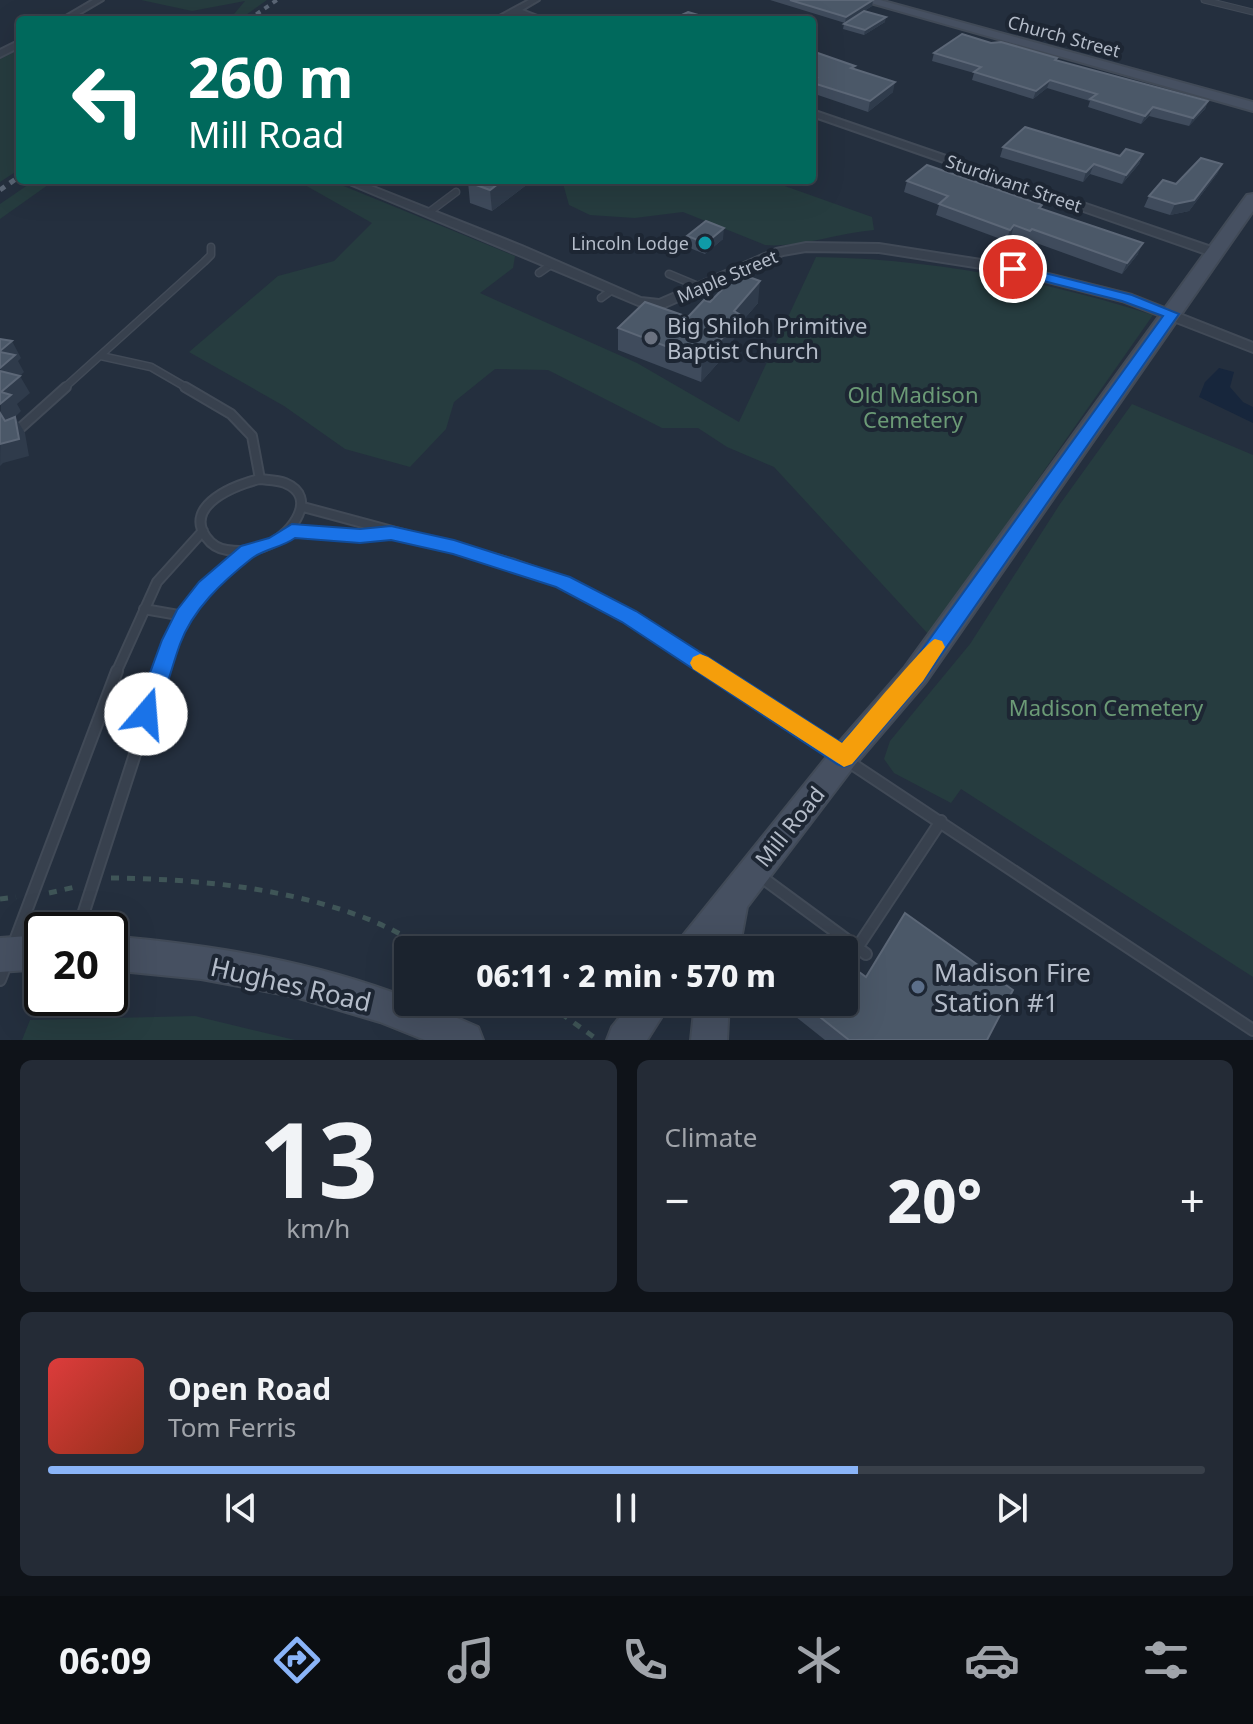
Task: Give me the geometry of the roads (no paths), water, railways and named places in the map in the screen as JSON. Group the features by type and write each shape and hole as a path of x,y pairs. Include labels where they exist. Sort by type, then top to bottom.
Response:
{"street":[{"path":"70,16 99,0"},
{"path":"504,16 535,0"},
{"name":"Church Street","path":"866,0 1253,107"},
{"path":"515,11 531,16"},
{"name":"Sturdivant Street","path":"816,114 1216,253"},
{"name":"Maple Street","path":"356,184 552,264 606,294 638,301 660,304 780,252 806,247 845,246 1013,269 1127,298 1253,348"},
{"name":"Mill Road","path":"704,936 844,757 915,675 1253,199"},
{"path":"725,936 733,898"},
{"name":"Hughes Road","path":"128,954 169,957 276,975 360,997 465,1040"},
{"path":"625,1040 643,1016"},
{"path":"709,1040 711,1016"}],"lane":[{"path":"1204,0 1253,12"},
{"path":"428,213 456,192"},
{"path":"17,431 204,262 211,255 211,247"},
{"path":"539,273 552,264"},
{"path":"669,274 700,287"},
{"path":"101,356 151,367 231,414 252,436 260,479"},
{"path":"260,479 286,482 298,491 303,507 292,531 275,543 248,551 218,548 206,538 201,525 205,511 216,497 231,487 260,479"},
{"path":"303,507 363,521 391,533 454,547 563,582 629,616 1253,1030"},
{"path":"13,960 129,640 157,582 203,531"},
{"path":"292,531 360,536 391,533"},
{"path":"84,912 172,640 184,616 206,587 248,551"},
{"path":"144,609 184,616"},
{"path":"753,870 862,951 941,821"}],"water":[{"path":"1219,368 1234,372 1230,387 1243,402 1253,407 1253,423 1199,397 1205,382"}],"railway":[{"path":"254,16 277,0"},
{"path":"0,190 16,179"}],"place":[{"name":"Lincoln Lodge","path":"705,243"},
{"name":"Big Shiloh Primitive Baptist Church","path":"651,338"},
{"name":"Madison Fire Station #1","path":"918,987"}],"park label":[{"name":"Old Madison Cemetery","path":"913,406"},
{"name":"Madison Cemetery","path":"1106,707"}]}
